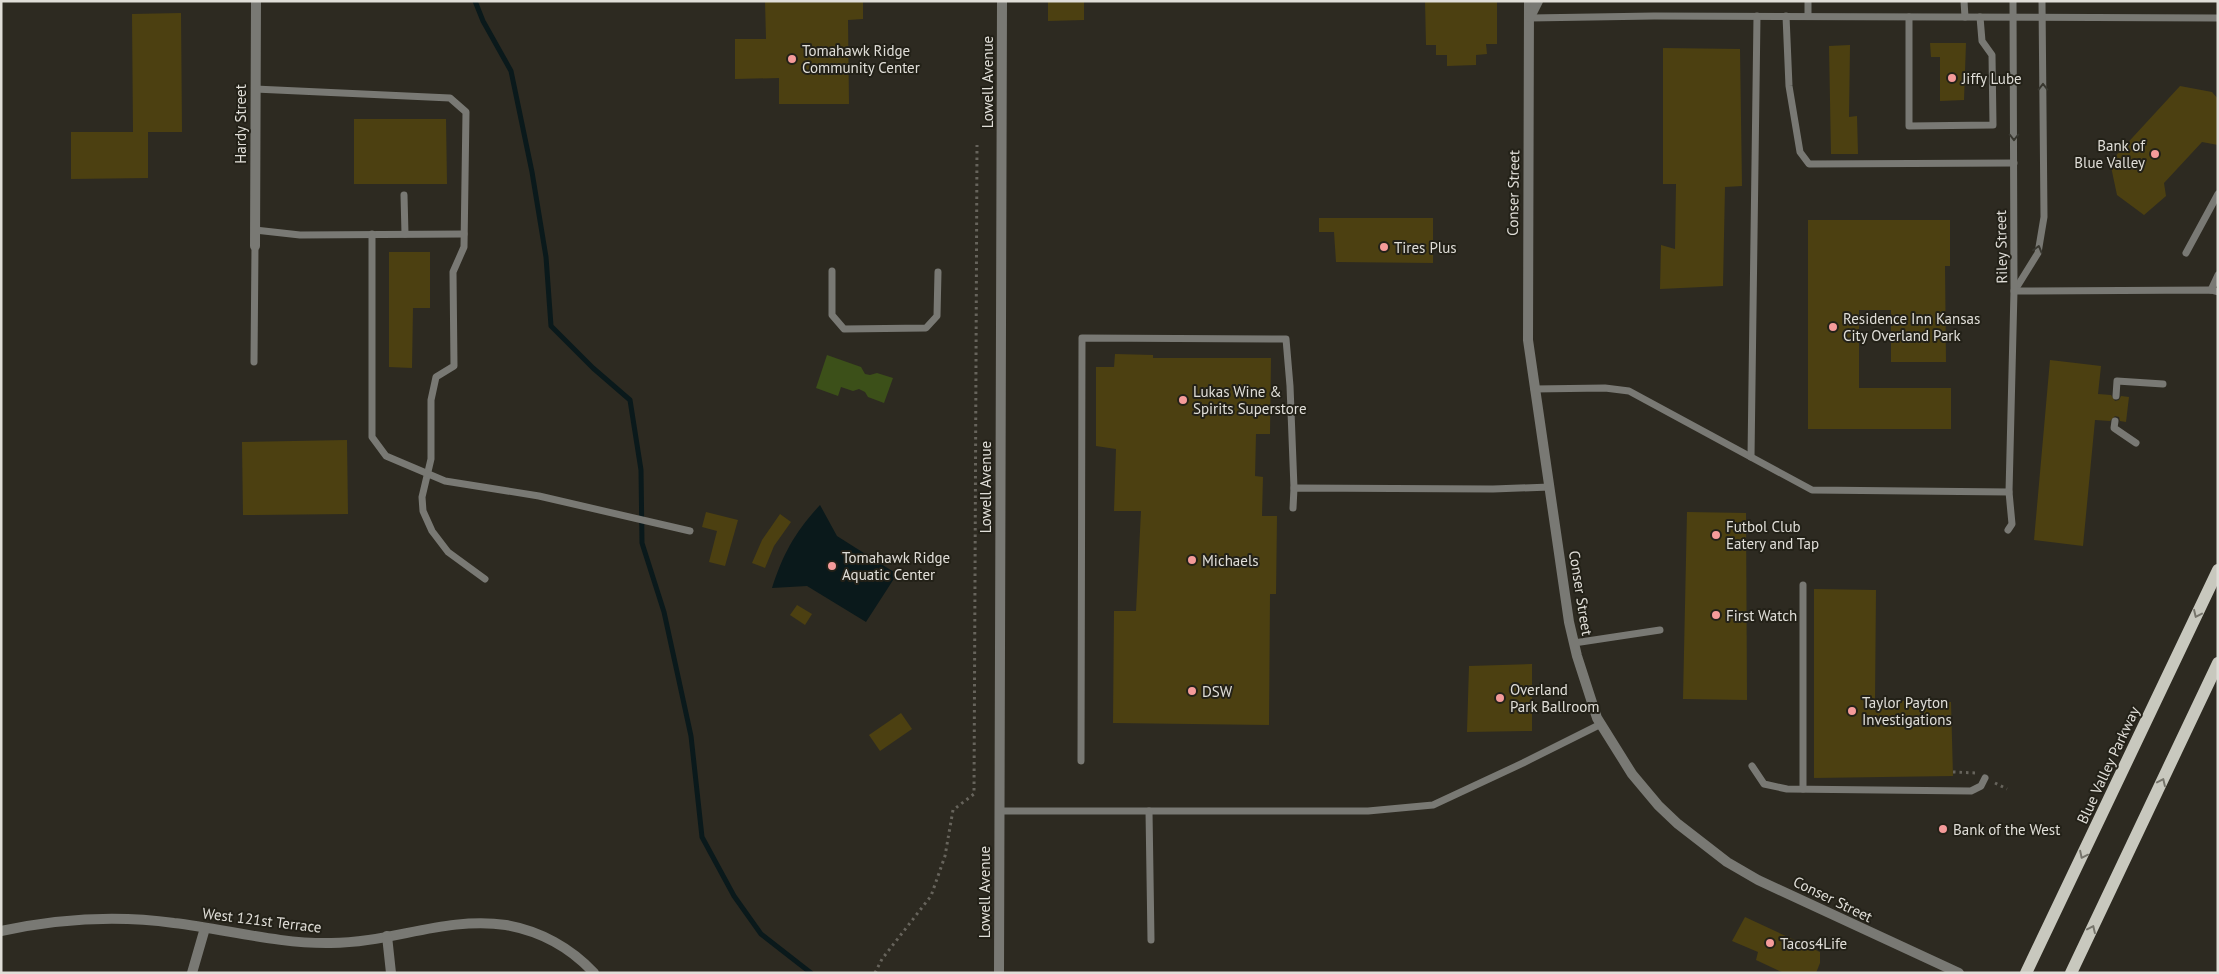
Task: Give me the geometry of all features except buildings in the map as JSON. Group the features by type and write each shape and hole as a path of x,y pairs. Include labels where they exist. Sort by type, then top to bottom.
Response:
{"main road":[{"name":"Blue Valley Parkway","path":"2026,973 2218,570"},
{"path":"2071,973 2218,663"}],"street":[{"name":"Hardy Street","path":"255,246 256,1"},
{"name":"Lowell Avenue","path":"999,973 1002,1"},
{"name":"Conser Street","path":"1529,1 1528,340 1574,643 1587,690 1600,724 1632,774 1658,805 1719,856 1758,880 1959,973"},
{"name":"Conser Street","path":"1530,18 1538,1"},
{"name":"West 121st Terrace","path":"1,932 25,926 68,921 143,919 310,943 350,942 454,924 481,922 530,930 570,951 594,973"},
{"path":"192,973 205,928"},
{"path":"387,936 391,973"}],"lane":[{"path":"1808,1 1808,16"},
{"path":"1964,1 1965,17"},
{"name":"Riley Street","path":"2013,1 2014,291"},
{"name":"Riley Street","path":"2014,291 2038,253 2044,218 2042,1"},
{"path":"1530,18 1582,16 2218,18"},
{"path":"1751,457 1757,16"},
{"path":"1786,16 1789,86 1800,152 1809,164 2014,163"},
{"path":"1909,17 1909,126 1993,125 1992,55 1982,41 1980,17"},
{"path":"255,89 450,98 466,112 464,247 453,272 454,366 436,377 431,400 431,458 426,473 422,504 432,531 448,552 485,579"},
{"path":"2186,253 2218,194"},
{"path":"404,195 405,234"},
{"path":"255,230 300,235 464,234"},
{"path":"372,234 372,437 386,456 445,481 539,496 690,531"},
{"path":"254,362 255,246"},
{"path":"832,272 832,315 844,328 926,328 937,316 938,272"},
{"path":"2008,530 2012,524 2009,492 2014,291 2215,291 2218,275"},
{"path":"1081,761 1082,338 1286,339 1291,395 1293,508"},
{"path":"2116,396 2117,381 2163,384"},
{"path":"1534,389 1605,388 1628,391 1812,490 2009,492"},
{"path":"2115,421 2114,428 2136,443"},
{"path":"1294,488 1493,489 1550,487"},
{"path":"1803,585 1803,789"},
{"path":"1574,643 1660,630"},
{"path":"999,811 1368,811 1433,805 1600,724"},
{"path":"1752,766 1764,784 1787,789 1971,791 1981,786 1988,779"},
{"path":"1149,811 1151,940"}],"path":[{"path":"875,973 882,959 931,896 945,856 953,810 974,794 977,145"},
{"path":"1953,772 1977,773"},
{"path":"1988,779 2007,789"}],"green space":[{"path":"827,355 861,367 865,374 877,373 893,378 884,403 868,397 865,392 859,389 853,391 841,387 838,396 816,388"}],"shaded area":[{"name":"Tomahawk Ridge Aquatic Center","path":"820,505 837,536 897,574 866,622 807,586 772,588 791,544"}],"waterway":[{"path":"475,1 483,21 511,71 532,172 546,257 551,326 593,368 630,400 641,470 642,543 664,612 691,736 702,837 734,896 761,934 811,973"}],"place":[{"name":"Tomahawk Ridge Community Center","path":"792,59"},
{"name":"Jiffy Lube","path":"1952,78"},
{"name":"Bank of Blue Valley","path":"2155,154"},
{"name":"Tires Plus","path":"1384,247"},
{"name":"Residence Inn Kansas City Overland Park","path":"1833,327"},
{"name":"Lukas Wine & Spirits Superstore","path":"1183,400"},
{"name":"Futbol Club Eatery and Tap","path":"1716,535"},
{"name":"Michaels","path":"1192,560"},
{"name":"Tomahawk Ridge Aquatic Center","path":"832,566"},
{"name":"First Watch","path":"1716,615"},
{"name":"DSW","path":"1192,691"},
{"name":"Overland Park Ballroom","path":"1500,698"},
{"name":"Taylor Payton Investigations","path":"1852,711"},
{"name":"Bank of the West","path":"1943,829"},
{"name":"Tacos4Life","path":"1770,943"}]}
